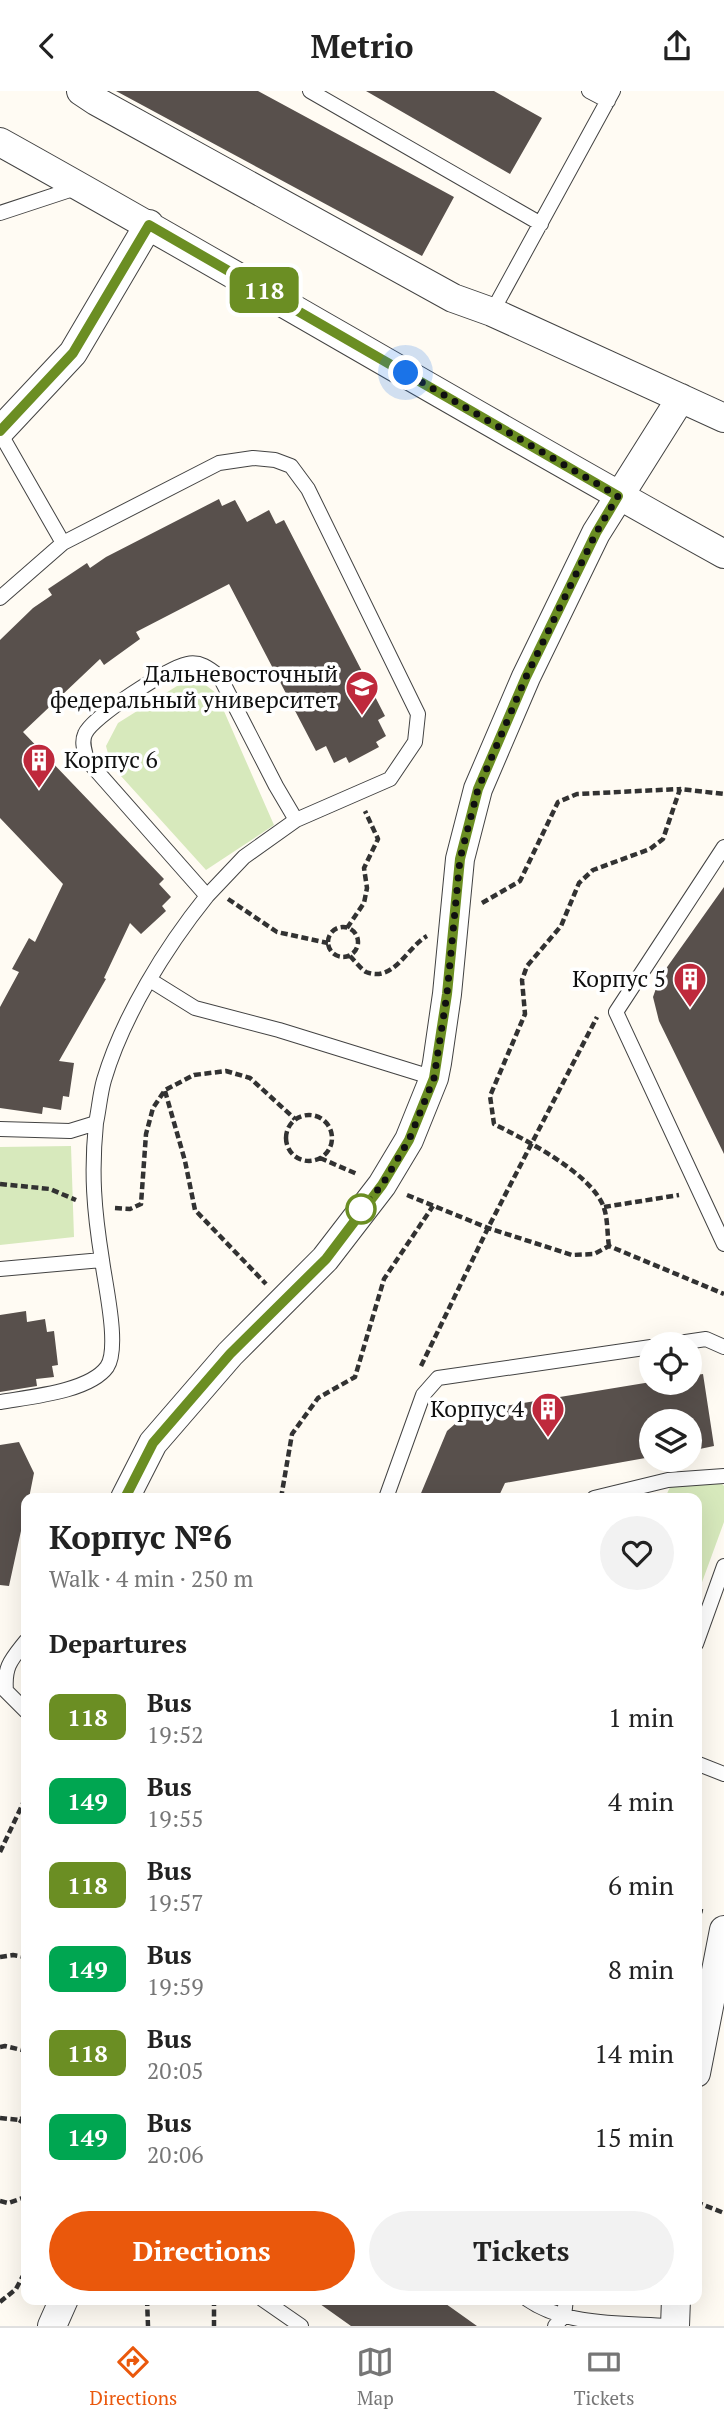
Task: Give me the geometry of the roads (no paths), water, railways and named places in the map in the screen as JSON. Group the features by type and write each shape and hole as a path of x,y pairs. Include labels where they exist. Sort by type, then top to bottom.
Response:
{"street":[{"path":"94,94 453,298 492,312 724,418"},
{"path":"0,142 724,554"},
{"path":"0,432 73,353 149,225"},
{"path":"128,1493 153,1443 230,1354 326,1259 382,1185 409,1140 434,1078 447,994 460,859 478,789 526,677 596,533 681,398"},
{"path":"702,2020 724,1930"},
{"path":"52,2326 61,2305"},
{"path":"675,2326 676,2305"}],"lane":[{"path":"310,91 541,223"},
{"path":"492,312 610,96 590,91"},
{"path":"0,213 81,187"},
{"path":"0,432 63,543"},
{"path":"0,598 63,543 219,463 253,458 275,460 291,466 308,489 418,715 415,743 390,779 296,820 244,857 177,933 120,1038 104,1081 96,1123 93,1160 94,1207 113,1344 108,1366 92,1379 70,1388 0,1402"},
{"path":"211,892 88,760 83,746 85,734 97,718 169,671 188,663 206,665 220,677 296,820"},
{"path":"724,847 616,1012 724,1244"},
{"path":"150,980 195,1008 279,1030 434,1078"},
{"path":"0,1129 70,1131 96,1123"},
{"path":"0,1269 102,1259"},
{"path":"702,1340 724,1347"},
{"path":"388,1493 422,1395 438,1378 639,1349"},
{"path":"615,1493 668,1480 724,1476"},
{"path":"702,1627 724,1566"},
{"path":"21,1647 4,1674 6,1691 21,1706"},
{"path":"702,1765 724,1774"},
{"path":"271,2305 301,2326"},
{"path":"535,2305 559,2321 582,2319 667,2326"}],"place":[{"name":"Дальневосточный федеральный университет","path":"362,717"},
{"name":"Корпус 6","path":"39,790"},
{"name":"Корпус 5","path":"690,1009"},
{"name":"Корпус 4","path":"548,1439"}]}
